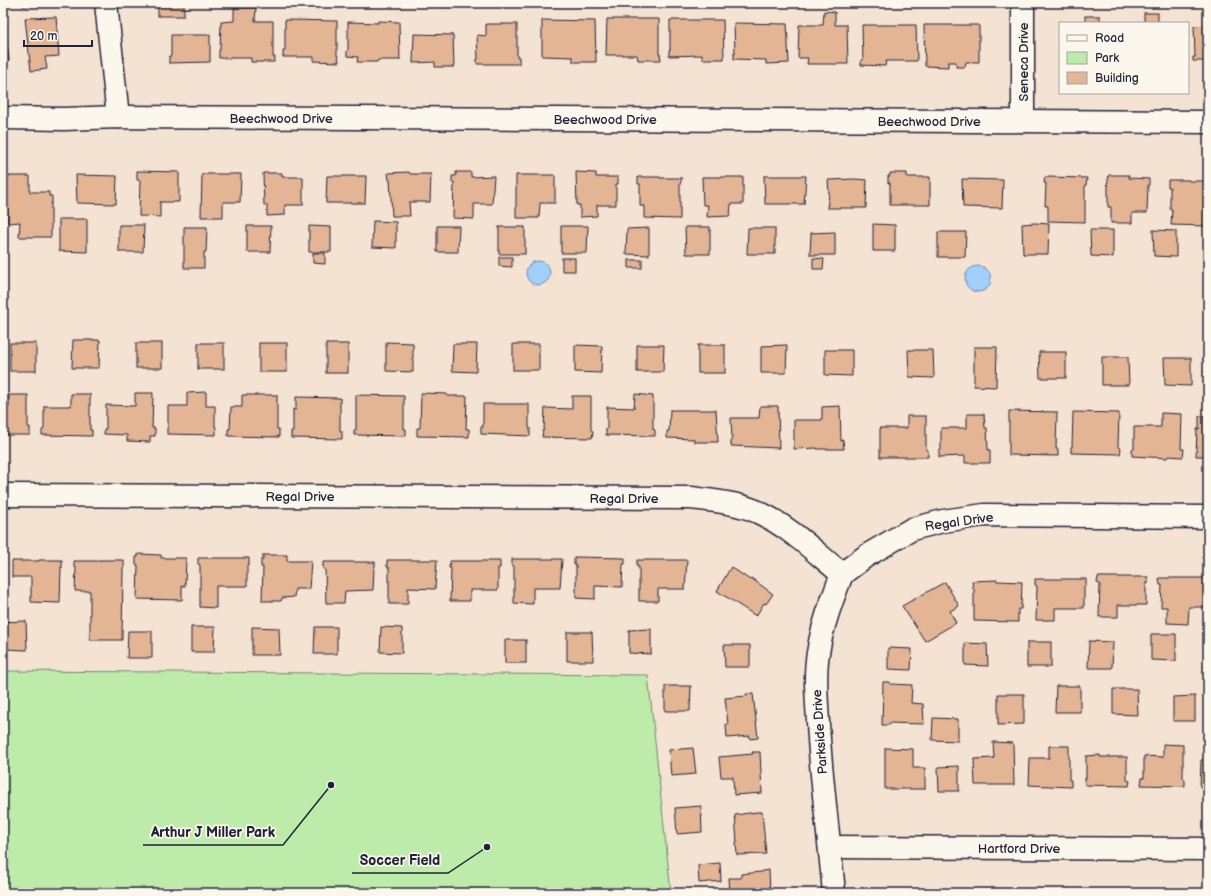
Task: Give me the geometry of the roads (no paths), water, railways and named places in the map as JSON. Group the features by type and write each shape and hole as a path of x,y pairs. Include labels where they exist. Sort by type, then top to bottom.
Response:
{"street":[{"path":"106,3 118,117"},
{"name":"Seneca Drive","path":"1023,3 1023,121"},
{"name":"Beechwood Drive","path":"3,118 64,119 118,117 1208,122"},
{"name":"Regal Drive","path":"3,495 691,498 724,502 759,513 782,526 802,540 842,574 866,556 912,529 943,521 984,515 1208,517"},
{"name":"Parkside Drive","path":"834,893 820,758 816,678 818,653 828,610 842,574"},
{"name":"Hartford Drive","path":"830,846 1208,849"}],"water":[{"path":"538,261 547,264 550,273 547,282 538,285 529,282 526,273 529,264"},
{"path":"978,266 987,270 991,279 987,288 978,292 969,288 965,279 969,270"}],"place":[{"name":"Arthur J Miller Park","path":"331,785"},
{"name":"Soccer Field","path":"487,847"}]}
